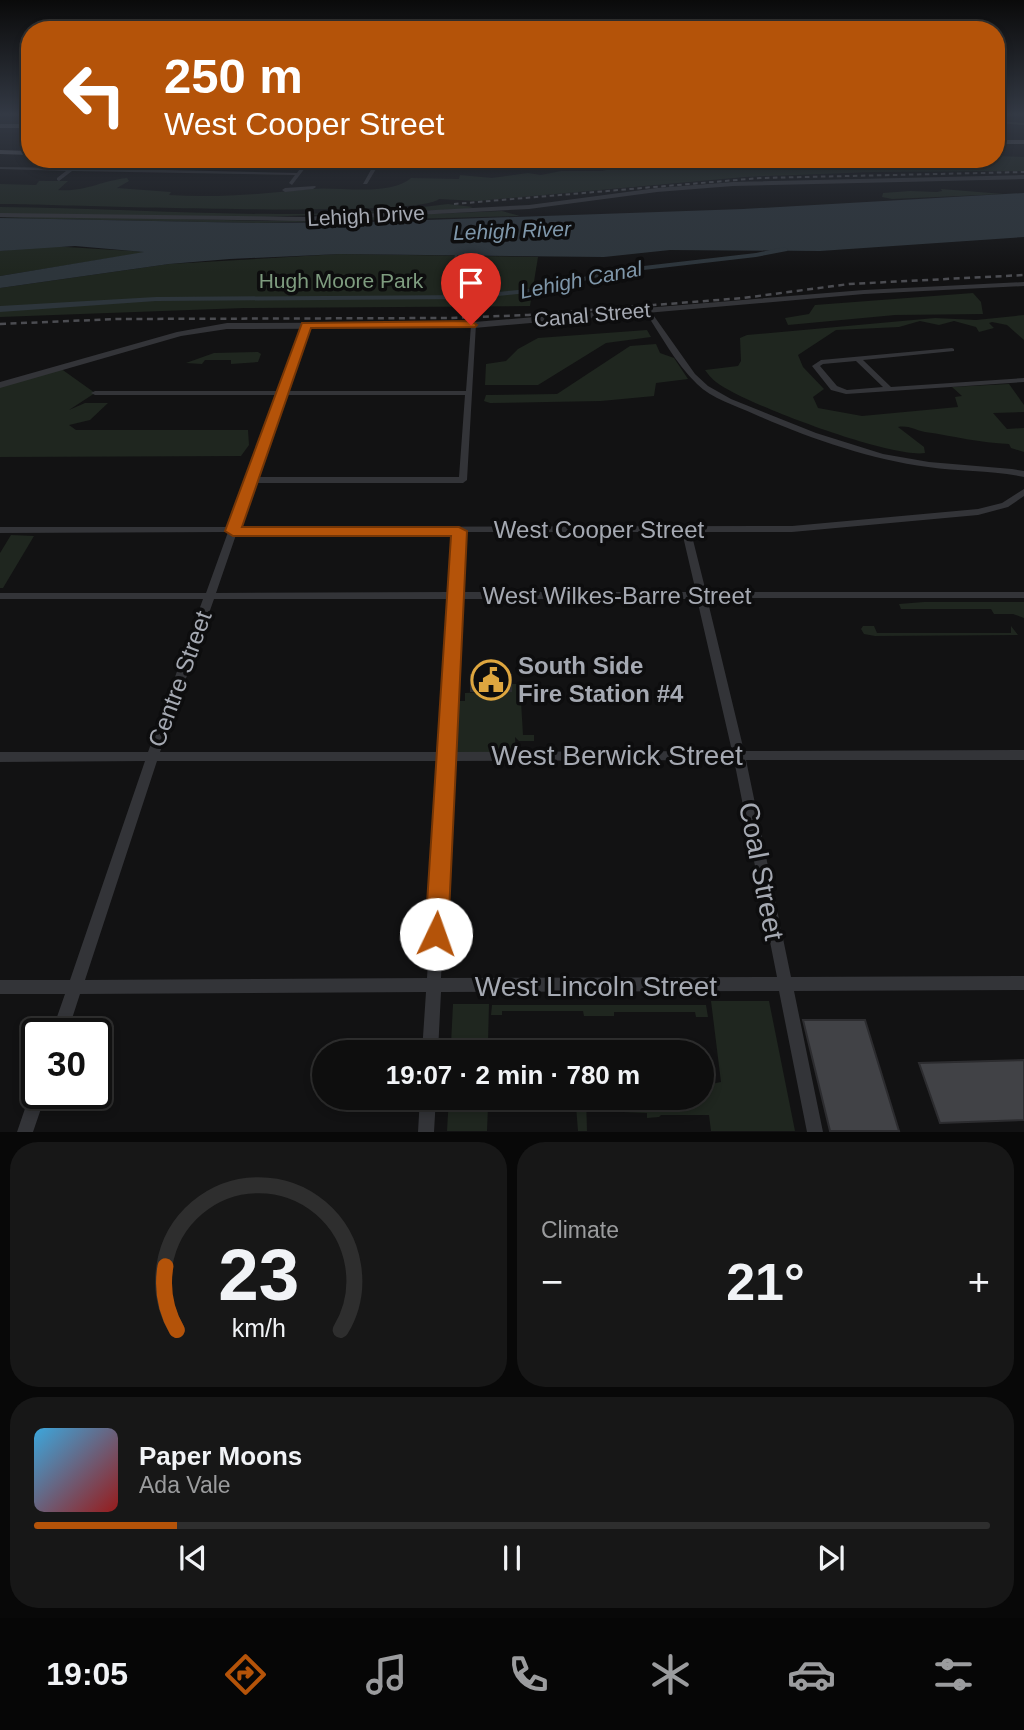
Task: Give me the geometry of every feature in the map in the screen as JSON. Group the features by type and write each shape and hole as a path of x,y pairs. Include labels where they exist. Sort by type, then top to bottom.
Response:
{"street":[{"path":"0,168 298,174"},
{"path":"303,168 285,190 313,187"},
{"path":"365,183 374,168"},
{"path":"59,179 71,169"},
{"name":"Lehigh Drive","path":"0,215 304,219 529,207 657,190 733,184 1024,177"},
{"path":"292,183 298,188"},
{"name":"Canal Street","path":"0,385 193,331 228,326 474,325 864,292 1024,284"},
{"path":"647,310 699,382 713,393 756,412 835,442 889,457 942,467 998,469 1024,474"},
{"name":"Centre Street","path":"64,1018 153,755 306,325"},
{"path":"251,480 463,480 474,325"},
{"path":"952,350 821,362 816,365 839,391 1024,380"},
{"path":"858,359 890,390"},
{"path":"94,393 469,393"},
{"name":"West Cooper Street","path":"1,532 813,528 978,512 1005,505 1024,492"},
{"name":"Coal Street","path":"685,530 739,754 814,1132"},
{"path":"431,1040 459,531"},
{"name":"West Wilkes-Barre Street","path":"0,596 1024,595"},
{"name":"West Berwick Street","path":"0,757 1024,755"},
{"name":"West Lincoln Street","path":"0,987 1024,984"},
{"path":"25,1132 33,1109"},
{"path":"426,1132 427,1110"}],"green space":[{"path":"1024,166 1024,171 874,172 745,177 477,201 439,199 416,205 369,208 232,209 0,204 0,184 36,185 39,181 68,181 58,190 68,190 127,178 129,181 117,188 171,192 169,195 222,196 322,188 377,189 402,184 411,178 459,179 460,175 492,178 528,173 541,175 561,171 602,171 616,168"},
{"path":"941,189 1004,194 892,199 882,197 883,193 937,192 942,191"},
{"path":"448,204 473,207 263,217 0,214 0,207 281,214 393,210"},
{"path":"502,211 520,216 259,223 0,218 48,216 266,221"},
{"path":"50,246 148,252 0,276 0,251"},
{"name":"Hugh Moore Park","path":"340,254 538,257 530,306 244,308 0,317 0,288 169,264"},
{"path":"973,293 981,302 983,314 895,315 788,325 785,318 809,314 815,305"},
{"path":"1024,315 1024,340 1007,325 992,322 989,323 994,328 979,332 976,327 954,321 939,325 920,321 899,327 836,330 798,355 803,367 824,389 813,397 818,408 862,416 958,407 955,397 962,396 952,387 1009,384 1024,405 1024,412 993,413 1007,429 1024,428 1024,452 1011,448 1009,444 905,427 898,427 924,447 925,453 883,448 819,428 756,403 716,382 705,370 738,366 741,361 740,338 747,335 935,318 976,320"},
{"path":"647,330 651,337 606,343 538,385 485,385 486,364 506,361 518,349 538,338"},
{"path":"656,344 660,353 674,358 688,379 656,383 654,396 601,401 484,401 486,395 557,394 630,346"},
{"path":"214,353 261,354 258,362 231,364 231,360 205,360 202,364 186,363"},
{"path":"60,368 95,393 69,410 85,403 108,403 90,420 69,425 76,430 248,430 249,445 241,456 0,457 0,385"},
{"path":"11,535 34,536 3,588 0,588 0,553"},
{"path":"1024,602 1024,618 1013,614 994,614 991,609 901,609 899,604"},
{"path":"863,626 874,626 877,633 1011,633 1011,626 1018,635 875,636 864,634 861,629"},
{"path":"511,684 520,684 523,735 534,735 534,741 519,741 515,737 516,755 448,755 451,701 465,701 465,693 511,691"},
{"path":"711,1001 769,1001 795,1131 711,1131 709,1115 661,1115 647,1118 647,1113 623,1112 714,1110 714,1083 721,1082"},
{"path":"453,1004 489,1004 488,1040 451,1040"},
{"path":"492,1005 706,1005 708,1017 696,1017 695,1012 614,1012 614,1016 584,1016 583,1011 502,1011 502,1015 491,1015"},
{"path":"448,1110 488,1110 487,1131 447,1131"},
{"path":"576,1110 586,1110 587,1131 578,1131"}],"water":[{"name":"Lehigh River","path":"1024,193 1024,237 820,251 670,250 604,257 340,254 230,259 169,264 0,288 0,276 144,252 75,246 0,251 0,218 259,223 370,222 743,209"}],"building":[{"name":"South Side Fire Station #4","path":"471,675 511,675 511,691 471,691"},
{"path":"803,1020 865,1020 899,1131 830,1131"},
{"path":"1024,1060 1024,1120 940,1123 919,1063"}],"waterway":[{"name":"Lehigh Canal","path":"0,309 156,299 470,297 547,289 609,272 756,255 784,249"},
{"name":"Lehigh River","path":"455,264 456,255"},
{"path":"453,281 455,268"},
{"path":"450,297 452,288"}],"railway":[{"path":"454,204 760,178 1024,172"},
{"path":"0,324 117,319 451,318 528,315 743,298 849,284 1024,275"}],"place":[{"name":"South Side Fire Station #4","path":"491,680"}],"route":[{"path":"436,934 459,531 233,531 306,325 471,325"}]}
